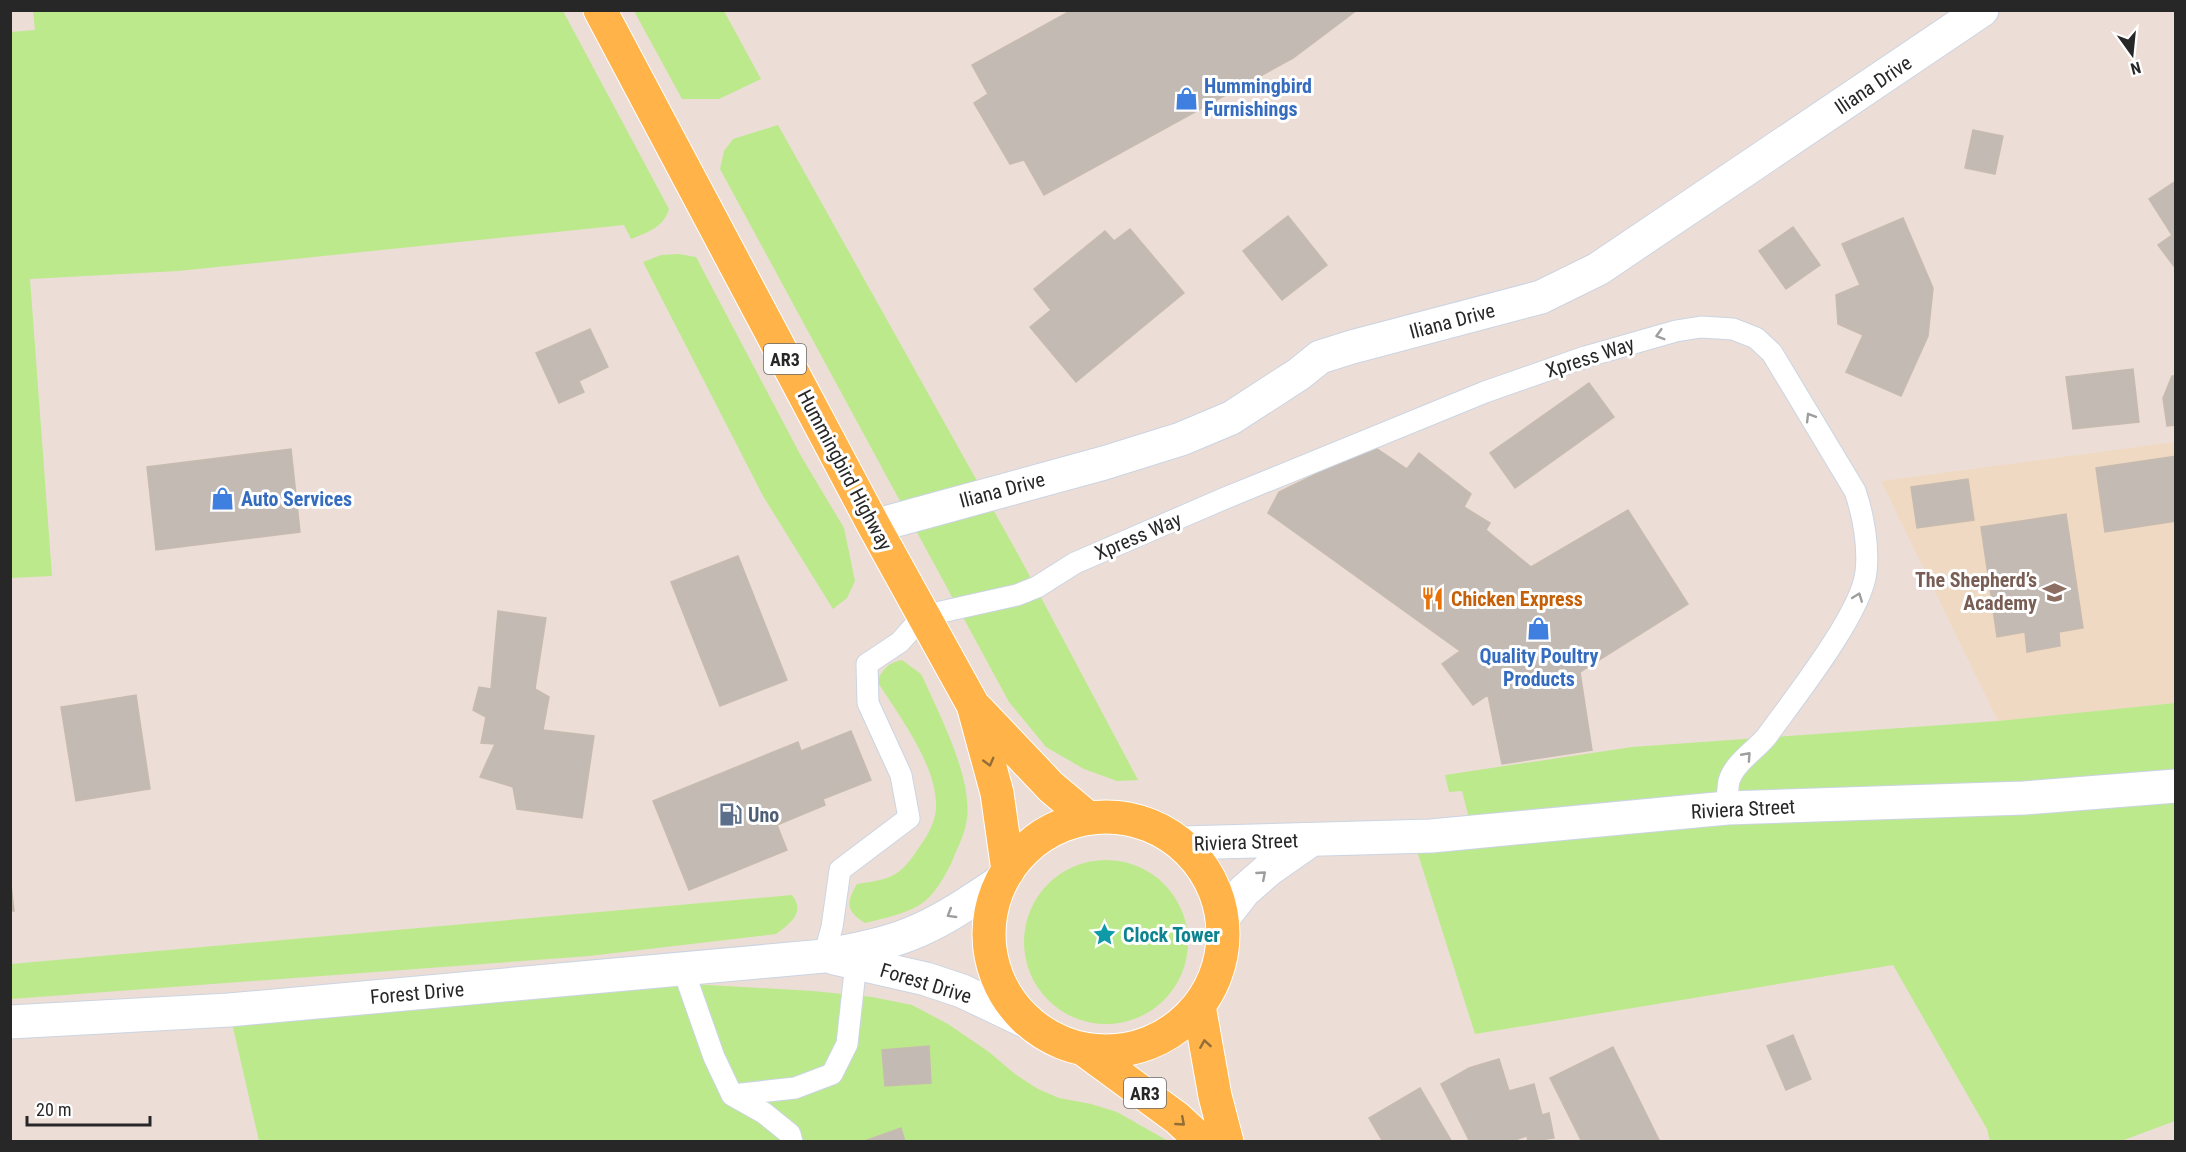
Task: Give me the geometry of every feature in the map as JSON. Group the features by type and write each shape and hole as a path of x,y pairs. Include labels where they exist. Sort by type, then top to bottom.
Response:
{"main road":[{"name":"Hummingbird Highway","path":"600,10 874,526 974,705 1051,787 1088,818"},
{"name":"Hummingbird Highway","path":"974,705 997,793 1004,877"},
{"path":"1122,817 1153,826 1182,843 1201,864 1215,890 1223,918 1223,949 1215,980 1199,1006 1175,1028 1147,1044 1116,1051 1083,1049 1052,1039 1025,1021 1002,991 989,955 988,918 1004,877 1022,852 1052,829 1088,818 1122,817"},
{"path":"1199,1006 1215,1096 1227,1142"},
{"name":"AR3","path":"1083,1049 1177,1118 1203,1142"}],"street":[{"name":"Iliana Drive","path":"874,526 1104,463 1181,439 1231,418 1299,374 1320,357 1541,297 1598,269 1982,10"},
{"name":"Riviera Street","path":"1182,843 1431,836 1727,808 2024,798 2175,786"},
{"name":"Riviera Street","path":"1223,918 1252,884 1311,840"},
{"name":"Forest Drive","path":"10,1022 229,1010 824,956 877,945 910,935 947,917 1004,877"},
{"name":"Forest Drive","path":"824,956 926,979 962,991 1025,1021"}],"lane":[{"name":"Xpress Way","path":"923,616 1017,596 1075,563 1223,499 1519,380 1585,357 1676,330 1701,327 1733,329 1756,338 1772,353 1855,490 1863,514 1866,572 1857,602 1831,646 1764,739 1746,755 1729,780 1727,808"},
{"path":"824,956 832,927 840,870 909,818 901,775 868,704 867,664 900,642 923,616"},
{"path":"732,1095 795,1088 832,1074 847,1044 856,963"},
{"path":"683,969 714,1057 732,1095 764,1113 790,1134 792,1142"}],"shaded area":[{"name":"The Shepherd’s Academy","path":"2175,442 2175,703 1998,721 1881,481"}],"green space":[{"path":"33,11 563,11 669,209 659,225 631,239 624,225 178,271 30,279 52,576 11,578 10,32 35,30"},
{"path":"634,11 724,11 761,79 719,99 682,99"},
{"path":"778,125 1019,556 1138,780 1117,781 1084,769 1046,747 1009,702 720,169 724,151 733,139"},
{"path":"679,254 696,257 801,456 844,528 855,581 847,598 833,609 763,496 643,262 661,255"},
{"path":"902,660 921,674 955,751 966,790 966,824 948,870 938,887 925,901 904,912 865,923 851,911 851,896 857,884 887,878 901,870 926,837 933,824 936,809 931,776 924,759 916,742 877,681 887,667"},
{"path":"2175,703 2175,1121 2121,1141 1990,1141 1987,1129 1893,965 1475,1034 1416,848 1474,838 1462,791 1449,792 1445,775 1632,747 1998,721"},
{"path":"1106,860 1122,861 1138,866 1152,873 1164,884 1175,896 1182,910 1187,926 1187,958 1182,974 1175,988 1164,1000 1152,1011 1138,1018 1122,1023 1106,1024 1090,1023 1074,1018 1060,1011 1048,1000 1037,988 1030,974 1025,958 1024,942 1025,926 1030,910 1037,896 1048,884 1060,873 1074,866 1090,861"},
{"path":"792,895 796,901 797,912 791,922 776,934 589,956 11,999 11,964"},
{"path":"589,978 813,991 872,997 912,1005 948,1024 1038,1089 1059,1098 1117,1112 1168,1141 259,1141 229,1010"}],"building":[{"path":"1072,10 1357,10 1293,58 1044,195 1024,160 1010,164 974,103 988,94 972,65"},
{"path":"1973,130 2003,136 1995,174 1965,168"},
{"path":"2176,181 2176,269 2158,245 2172,235 2149,199"},
{"path":"1288,216 1327,265 1282,300 1243,251"},
{"path":"1903,218 1933,288 1928,336 1901,396 1846,372 1863,335 1838,324 1836,295 1860,285 1842,244"},
{"path":"1793,227 1820,265 1786,289 1759,251"},
{"path":"1130,229 1184,293 1076,382 1030,327 1051,310 1034,289 1105,231 1114,241"},
{"path":"590,329 608,367 579,381 584,392 559,403 536,353"},
{"path":"2133,369 2139,422 2073,429 2066,377"},
{"path":"2172,376 2176,376 2176,425 2167,426 2163,398"},
{"path":"1589,383 1614,417 1515,488 1490,453"},
{"name":"Quality Poultry Products","path":"1373,446 1407,469 1419,453 1471,494 1464,507 1490,523 1486,530 1531,567 1628,510 1688,604 1580,672 1592,750 1502,764 1488,695 1473,705 1442,664 1460,651 1268,513 1279,492"},
{"name":"Auto Services","path":"291,449 300,532 156,550 147,467"},
{"path":"2176,456 2176,521 2105,532 2096,468"},
{"path":"1968,479 1974,520 1917,528 1911,487"},
{"path":"2066,514 2083,628 2059,632 2060,646 2027,652 2025,632 1997,637 1981,527"},
{"path":"738,556 787,680 720,706 671,582"},
{"path":"498,611 546,618 535,689 549,697 543,730 594,736 582,818 517,809 513,787 480,777 495,744 481,743 486,717 473,710 479,687 491,689"},
{"path":"136,695 150,789 76,801 61,707"},
{"name":"Uno","path":"851,731 871,780 823,799 825,805 777,825 787,850 689,890 653,801 798,742 801,751"},
{"path":"10,876 14,911 10,911"},
{"path":"1793,1035 1811,1079 1786,1090 1767,1046"},
{"path":"929,1046 931,1083 885,1086 882,1050"},
{"path":"1613,1047 1660,1142 1582,1142 1550,1078"},
{"path":"1499,1059 1509,1091 1534,1084 1542,1115 1549,1113 1554,1138 1528,1142 1527,1136 1509,1142 1470,1142 1441,1084 1469,1068"},
{"path":"1420,1088 1452,1142 1383,1142 1369,1118"},
{"path":"901,1128 905,1142 862,1142"}],"place":[{"name":"Hummingbird Furnishings","path":"1186,98"},
{"name":"Auto Services","path":"223,499"},
{"name":"The Shepherd’s Academy","path":"2055,592"},
{"name":"Chicken Express","path":"1433,599"},
{"name":"Quality Poultry Products","path":"1539,628"},
{"name":"Uno","path":"730,815"},
{"name":"Clock Tower","path":"1105,935"}]}
